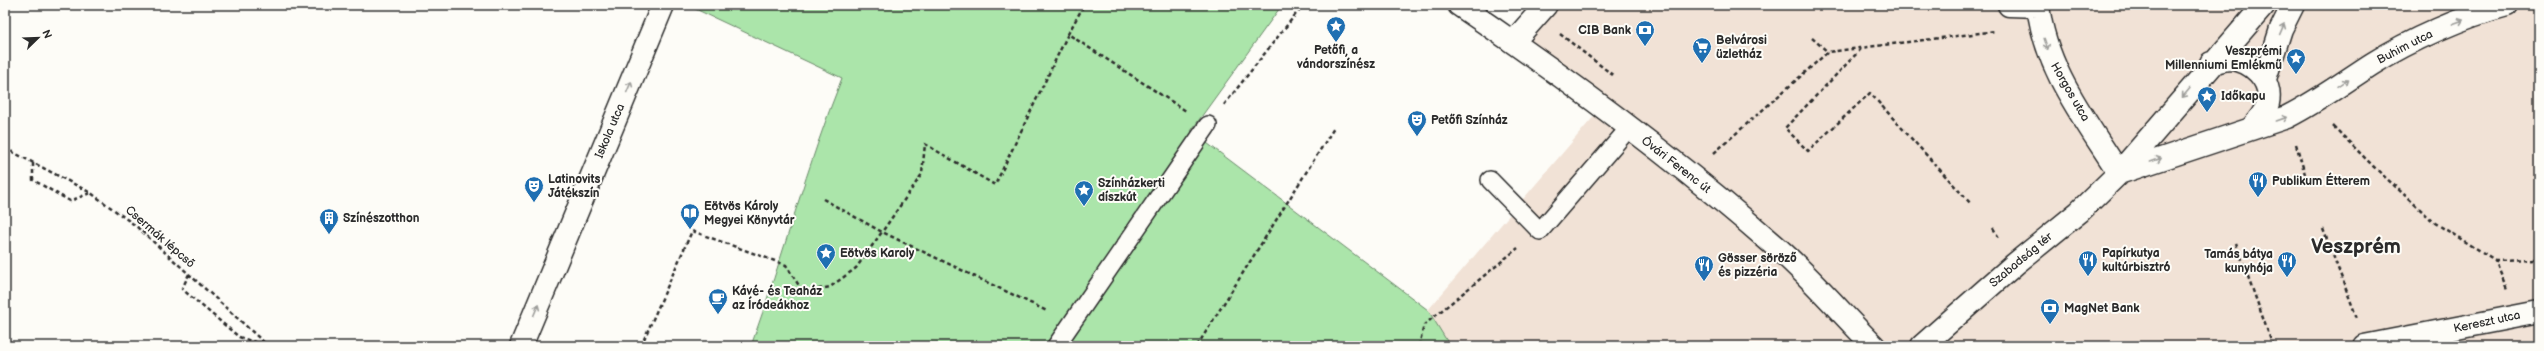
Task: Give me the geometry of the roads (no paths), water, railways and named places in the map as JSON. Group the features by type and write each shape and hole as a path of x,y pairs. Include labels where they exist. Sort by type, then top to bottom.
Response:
{"street":[{"name":"Iskola utca","path":"521,346 663,5"},
{"name":"Óvári Ferenc út","path":"1459,5 1514,42 1629,128 1776,246 1874,346"},
{"path":"1514,42 1546,5"},
{"path":"2009,5 2039,12"},
{"name":"Szabadság tér","path":"1922,346 2015,264 2079,212 2119,173 2212,63 2264,5"},
{"path":"2251,129 2263,115 2268,102 2265,79 2281,29 2293,5"},
{"name":"Buhim utca","path":"2311,105 2374,63 2446,27 2507,5"},
{"name":"Horgos utca","path":"2039,12 2055,70 2119,173"},
{"path":"2212,63 2228,59 2242,61 2254,68 2265,79"},
{"name":"Szabadság tér","path":"2119,173 2287,117 2311,105"},
{"name":"Kereszt utca","path":"2366,346 2539,312"}],"lane":[{"path":"1060,344 1072,323 1208,125"},
{"path":"1490,180 1540,231 1629,128"}],"place":[{"name":"Petőfi, a vándorszínész","path":"1336,43"},
{"name":"CIB Bank","path":"1645,47"},
{"name":"Belvárosi üzletház","path":"1702,64"},
{"name":"Veszprémi Millenniumi Emlékmű","path":"2296,75"},
{"name":"Időkapu","path":"2207,113"},
{"name":"Petőfi Színház","path":"1417,137"},
{"name":"Publikum Étterem","path":"2258,198"},
{"name":"Latinovits Játékszín","path":"534,203"},
{"name":"Színházkerti díszkút","path":"1084,207"},
{"name":"Eötvös Károly Megyei Könyvtár","path":"690,230"},
{"name":"Színészotthon","path":"329,235"},
{"name":"Eötvös Karoly","path":"826,270"},
{"name":"Papírkutya kultúrbisztró","path":"2088,277"},
{"name":"Tamás bátya kunyhója","path":"2287,278"},
{"name":"Gösser söröző és pizzéria","path":"1704,282"},
{"name":"Kávé- és Teaház az Íródeákhoz","path":"718,315"},
{"name":"MagNet Bank","path":"2050,325"}],"district":[{"name":"Veszprém","path":"2356,247"}]}
